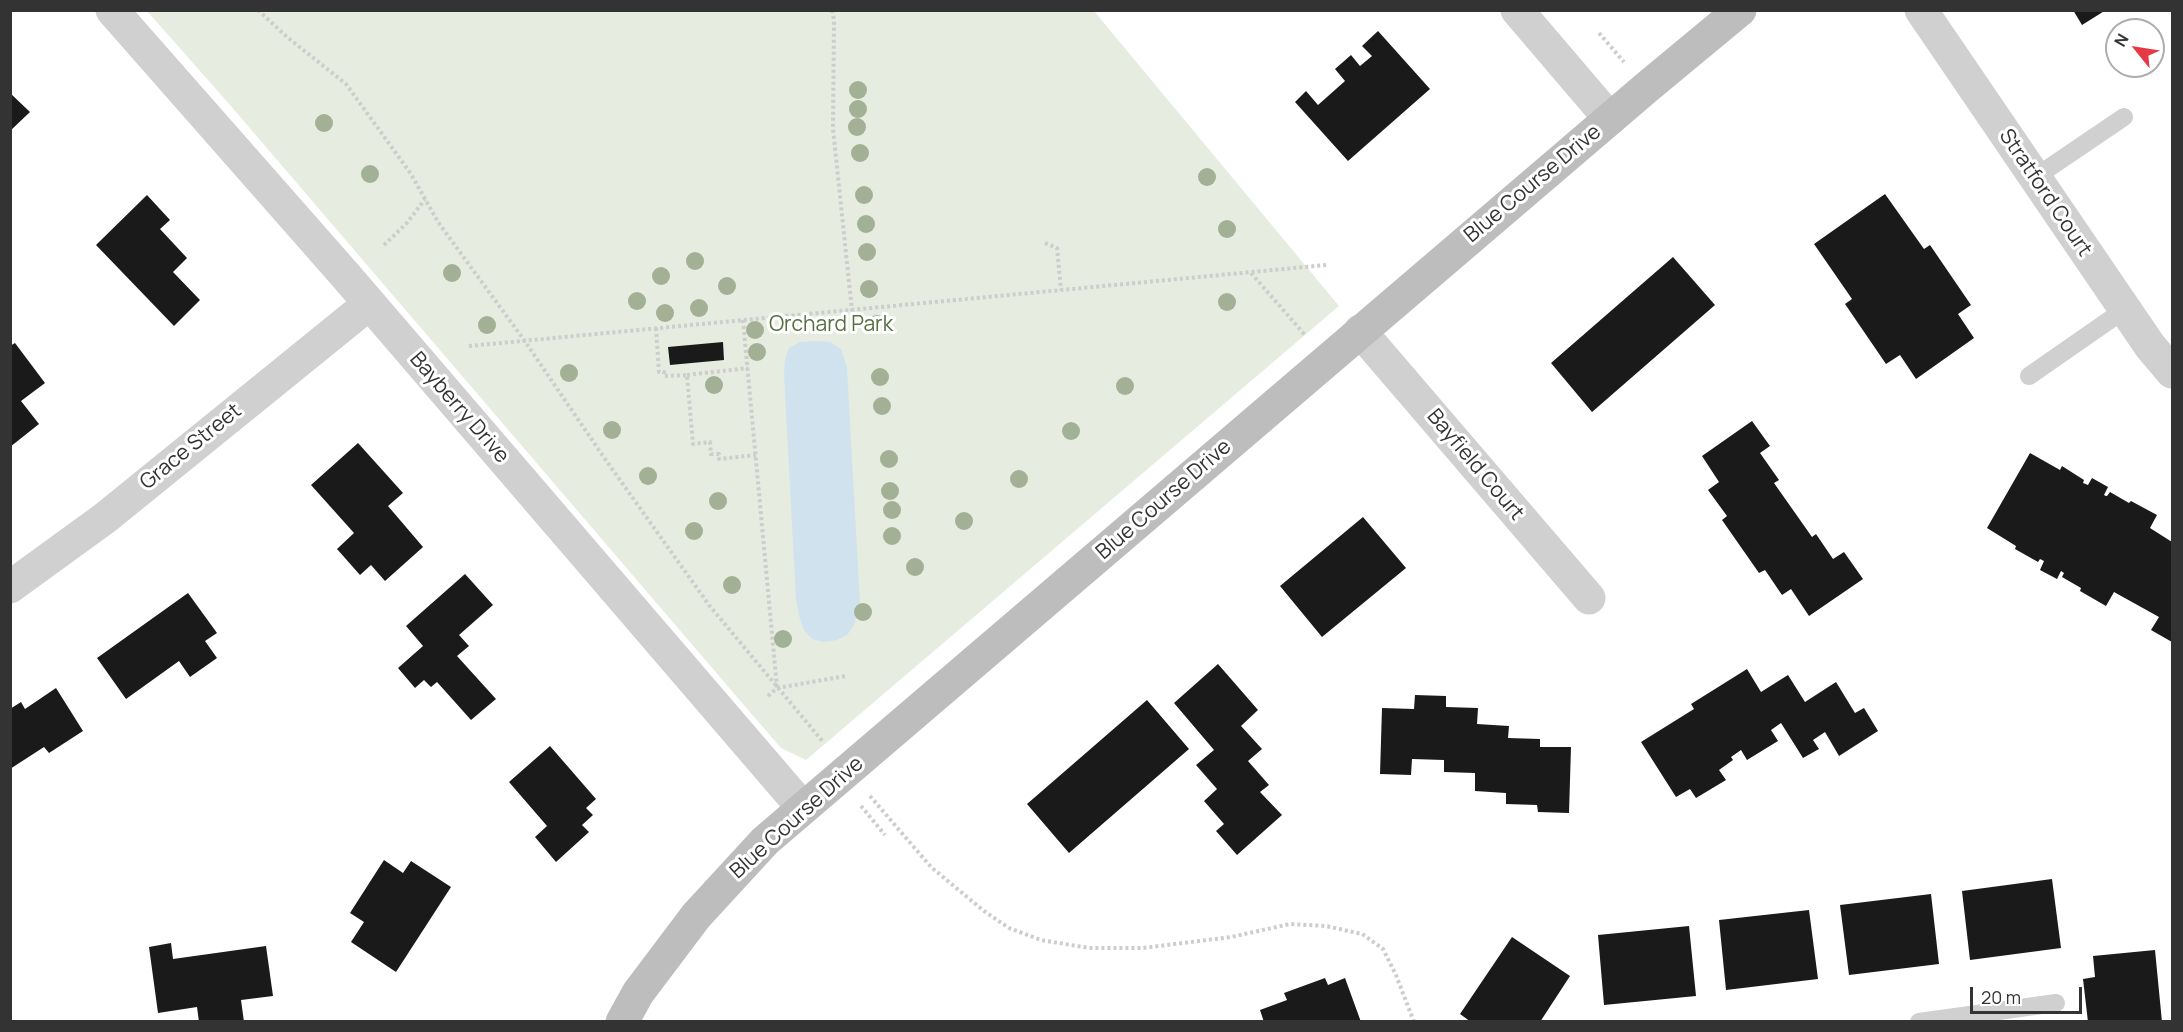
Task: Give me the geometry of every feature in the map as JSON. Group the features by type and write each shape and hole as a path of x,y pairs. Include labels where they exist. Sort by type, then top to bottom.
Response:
{"main road":[{"name":"Blue Course Drive","path":"622,1022 638,993 666,953 696,916 765,841 1360,331 1740,10"}],"street":[{"name":"Bayberry Drive","path":"112,10 369,304 803,808"},
{"path":"1517,10 1610,119"},
{"name":"Stratford Court","path":"1921,10 2124,310 2172,372"},
{"name":"Grace Street","path":"10,586 105,518 369,304"},
{"name":"Bayfield Court","path":"1360,331 1589,598"}],"lane":[{"path":"2034,178 2124,117"},
{"path":"2029,376 2124,310"},
{"path":"1919,1022 2056,1003"}],"path":[{"path":"258,10 287,37 346,84 411,174 438,222 524,340 604,459 710,605 826,746"},
{"path":"832,10 834,20 833,129 852,311"},
{"path":"384,245 407,223 425,199"},
{"path":"1045,243 1057,248 1061,290"},
{"path":"469,346 1326,265"},
{"path":"1250,272 1305,335"},
{"path":"743,320 777,688"},
{"path":"656,328 659,372 664,372 664,376 748,368"},
{"path":"687,375 693,444 710,442 711,454 719,454 719,459 756,455"},
{"path":"768,696 777,688 846,676"},
{"path":"868,794 931,867 984,911 1009,928 1041,940 1089,948 1143,948 1231,937 1290,924 1326,927 1362,934 1383,949 1396,975 1414,1022"},
{"path":"859,803 885,835"}],"green space":[{"name":"Orchard Park","path":"147,11 1094,11 1339,306 806,760 781,748"}],"water":[{"path":"800,342 830,342 841,349 847,367 860,604 854,625 847,635 837,640 823,642 812,639 804,630 796,600 784,374 789,348"}],"building":[{"path":"2073,10 2106,10 2082,25"},
{"path":"1378,31 1430,89 1348,161 1295,102 1306,91 1318,105 1345,81 1335,69 1351,55 1360,66 1372,56 1362,46"},
{"path":"10,93 30,112 10,131"},
{"path":"1885,194 1924,249 1930,245 1971,305 1958,314 1974,338 1916,379 1900,355 1886,364 1845,304 1852,299 1814,244"},
{"path":"147,195 170,220 160,229 187,258 173,272 200,300 174,326 96,245"},
{"path":"1673,257 1715,305 1592,412 1551,363"},
{"path":"723,342 724,360 670,365 668,347"},
{"path":"15,343 45,383 21,401 39,424 10,447 10,346"},
{"path":"1752,421 1770,446 1760,453 1779,480 1774,483 1812,537 1816,534 1833,559 1844,552 1863,579 1809,616 1791,589 1782,595 1765,570 1759,573 1722,520 1727,516 1708,490 1719,482 1702,456"},
{"path":"358,443 403,493 388,506 423,547 385,581 371,565 360,575 337,549 354,533 311,485"},
{"path":"2030,453 2060,470 2062,466 2084,480 2083,483 2088,485 2092,478 2108,487 2104,495 2106,496 2110,492 2157,515 2150,528 2172,542 2172,642 2151,630 2159,617 2114,592 2106,606 2062,577 2064,573 2061,571 2057,579 2040,570 2044,561 2040,559 2038,562 2015,549 2016,546 1987,528"},
{"path":"1363,517 1406,568 1322,637 1280,586"},
{"path":"465,574 493,605 459,635 469,646 457,656 496,699 471,720 437,682 431,687 424,680 415,688 398,668 423,646 406,626"},
{"path":"188,593 217,633 205,641 217,658 190,677 179,661 126,699 97,658"},
{"path":"1218,664 1258,710 1241,726 1262,749 1248,761 1269,785 1260,792 1282,815 1237,855 1216,831 1224,824 1204,801 1217,789 1196,765 1214,750 1174,703"},
{"path":"1747,669 1761,692 1788,675 1805,702 1836,682 1855,713 1864,708 1878,731 1839,756 1825,732 1813,740 1819,749 1803,758 1781,723 1771,730 1778,741 1747,760 1741,750 1731,757 1733,760 1719,770 1726,780 1696,798 1690,789 1676,797 1641,742 1694,709 1691,704"},
{"path":"56,688 83,731 49,753 44,747 10,769 10,709 21,702 25,709"},
{"path":"1415,695 1446,696 1446,707 1478,708 1477,724 1509,726 1508,738 1540,739 1540,747 1571,747 1569,813 1538,812 1537,805 1506,804 1506,793 1475,791 1475,773 1444,772 1444,760 1412,759 1411,775 1380,774 1382,708 1414,709"},
{"path":"1147,700 1189,749 1069,853 1027,804"},
{"path":"550,746 596,799 586,808 593,815 582,825 589,832 556,862 535,837 547,826 509,782"},
{"path":"384,860 403,873 411,861 451,887 396,972 351,942 364,922 350,913"},
{"path":"2052,879 2061,948 1970,960 1962,891"},
{"path":"1931,894 1939,964 1849,975 1840,905"},
{"path":"1809,910 1818,979 1726,990 1719,920"},
{"path":"1689,926 1696,996 1604,1005 1598,935"},
{"path":"1512,937 1570,976 1540,1022 1471,1022 1460,1014"},
{"path":"171,943 173,959 266,946 273,996 241,1000 244,1022 199,1022 197,1007 158,1013 149,947"},
{"path":"2155,950 2162,1022 2088,1022 2083,979 2095,977 2093,956"},
{"path":"1325,978 1328,985 1345,978 1361,1022 1264,1022 1260,1010 1287,1000 1284,993"}]}
